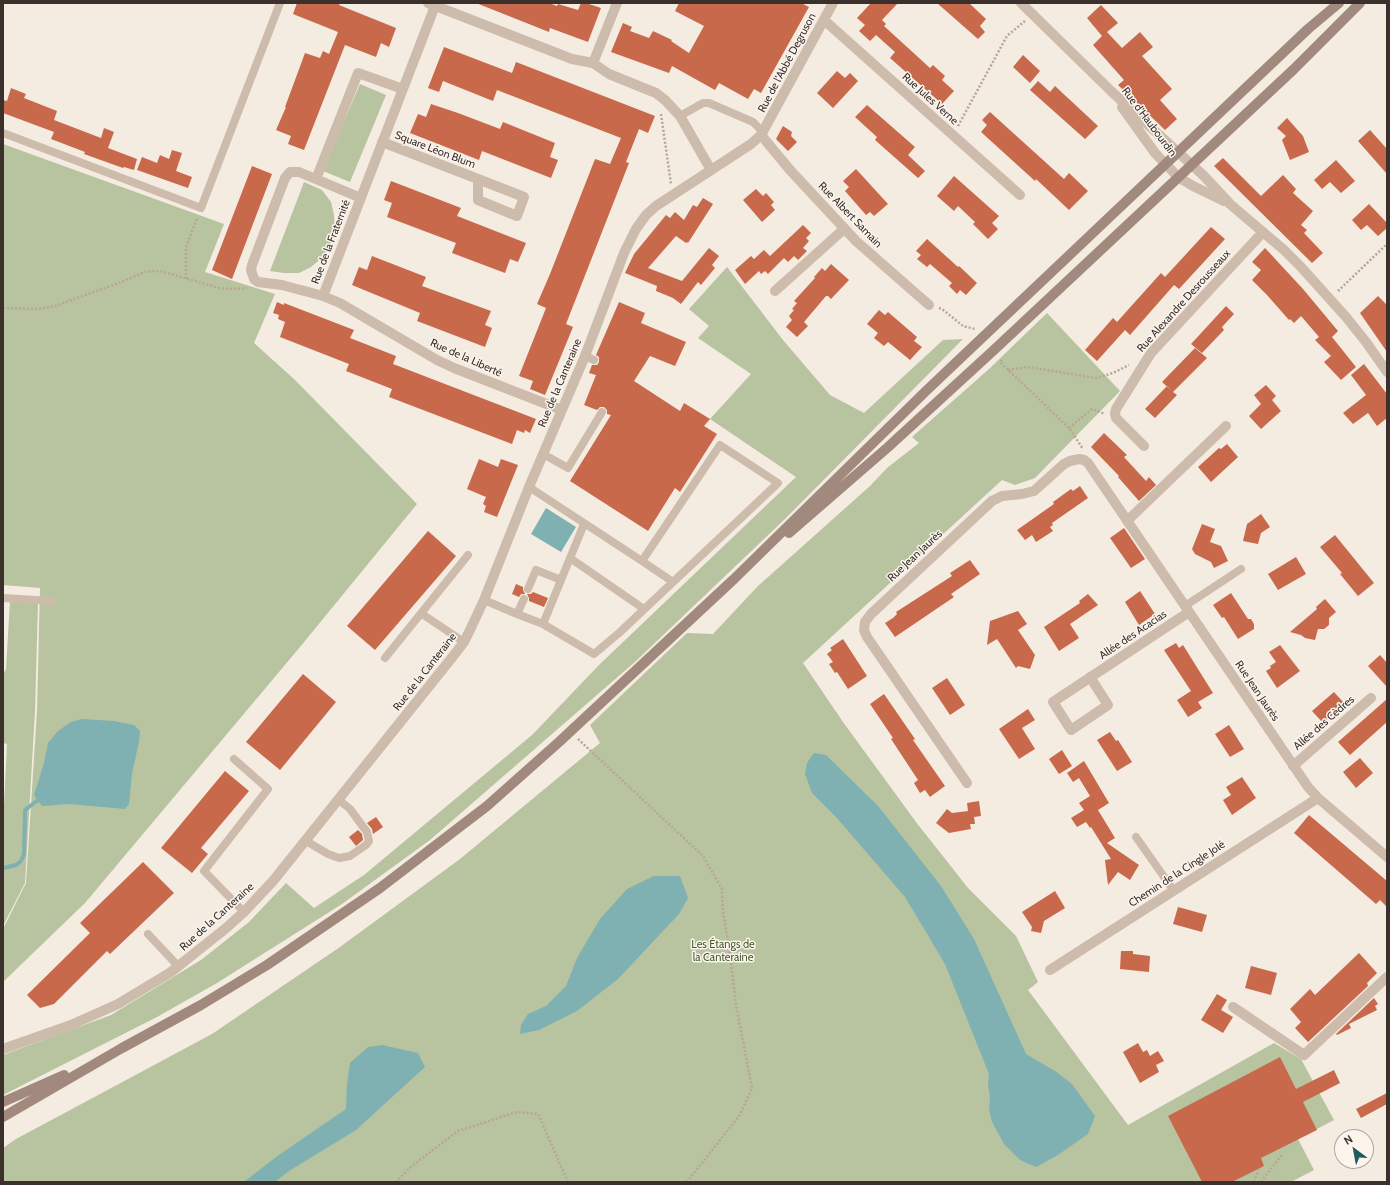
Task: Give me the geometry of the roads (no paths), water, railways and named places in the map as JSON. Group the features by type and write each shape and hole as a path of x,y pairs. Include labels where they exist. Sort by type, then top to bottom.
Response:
{"main road":[{"path":"3,1118 122,1048 233,986 273,961 360,903 487,806 570,732 734,579 826,487 984,336 1308,29 1339,3"},
{"path":"734,579 881,453 995,349 1300,64 1360,3"},
{"path":"3,1102 122,1048"}],"street":[{"path":"593,63 617,3"},
{"name":"Rue d'Haubourdin","path":"1021,3 1111,91 1192,164 1230,204 1301,267 1366,342 1387,372"},
{"path":"431,4 572,59 593,63 609,74 646,88 659,95 680,116 711,170"},
{"name":"Rue de la Fraternité","path":"361,198 299,172 294,171 287,174 252,265 251,270 254,279 258,282 288,286 323,296 361,198 382,142 403,89 431,4"},
{"name":"Rue de l'Abbé Degruson","path":"762,134 824,20 830,4"},
{"name":"Rue Jules Verne","path":"824,20 1020,195"},
{"path":"316,179 358,73 403,89"},
{"name":"Rue d'Haubourdin","path":"1111,91 1148,143 1178,177 1230,204"},
{"name":"Rue de la Canteraine","path":"3,1049 71,1025 102,1012 132,996 179,967 244,912 273,881 464,642 484,600 529,486 562,410 589,358 624,253 633,234 646,215 676,193 751,144 762,134"},
{"name":"Rue Albert Samain","path":"762,134 781,159 844,228 876,259 929,305"},
{"name":"Square Léon Blum","path":"382,142 478,179 524,197 517,216 478,200 478,179"},
{"path":"775,291 844,228"},
{"name":"Rue Alexandre Desrousseaux","path":"1144,446 1116,418 1116,409 1151,353 1263,232"},
{"name":"Rue de la Liberté","path":"323,296 344,306 437,360 562,410"},
{"path":"1127,521 1226,426"},
{"name":"Rue Jean Jaurès","path":"966,783 867,637 864,630 865,622 871,614 992,501 1002,496 1034,491 1070,461 1079,459 1088,463 1308,787 1318,798 1387,857"},
{"name":"Allée des Acacias","path":"1090,677 1108,705 1071,730 1053,702 1187,609"},
{"name":"Allée des Cèdres","path":"1293,766 1371,698"},
{"name":"Chemin de la Cingle Jolé","path":"1050,970 1318,798"},
{"path":"1233,1007 1304,1055 1387,977"}],"lane":[{"path":"3,132 201,208 280,3"},
{"path":"680,116 703,103 709,103 753,122 762,134"},
{"path":"543,454 568,468 602,412"},
{"path":"484,600 543,624 594,654 619,633 778,483 720,445 642,561"},
{"path":"529,486 673,582"},
{"path":"543,624 584,524"},
{"path":"385,658 422,614 468,555"},
{"path":"570,558 644,609"},
{"path":"1187,609 1241,569"},
{"path":"528,589 536,570 561,580"},
{"path":"3,598 53,601"},
{"path":"517,614 524,599"},
{"path":"422,614 464,642"},
{"path":"234,759 268,789 204,872 244,912"},
{"path":"306,841 328,854 339,858 350,856 366,845 369,841 366,832 350,809 339,800"},
{"path":"1136,837 1174,891"},
{"path":"148,934 179,967"}],"water":[{"path":"546,508 576,527 561,552 531,534"},
{"path":"82,719 114,721 134,725 140,731 132,773 129,804 125,809 69,804 42,806 34,795 44,763 48,743 58,731 71,722"},
{"path":"814,753 826,755 878,806 941,886 974,939 1026,1054 1055,1071 1072,1084 1095,1116 1088,1134 1058,1155 1036,1167 1020,1160 1004,1144 992,1122 989,1110 989,1074 945,964 905,897 837,818 812,793 805,774 807,763"},
{"path":"654,876 680,876 688,898 679,914 618,979 577,1011 539,1030 520,1034 521,1025 528,1014 546,1006 566,986 577,958 600,919 627,889"},
{"path":"382,1045 418,1053 425,1067 356,1130 289,1171 275,1182 244,1182 276,1157 346,1109 350,1063 368,1047"}],"waterway":[{"path":"3,868 16,865 21,861 24,854 25,810 38,800"}],"park label":[{"name":"Les Étangs de la Canteraine","path":"723,951"}]}
